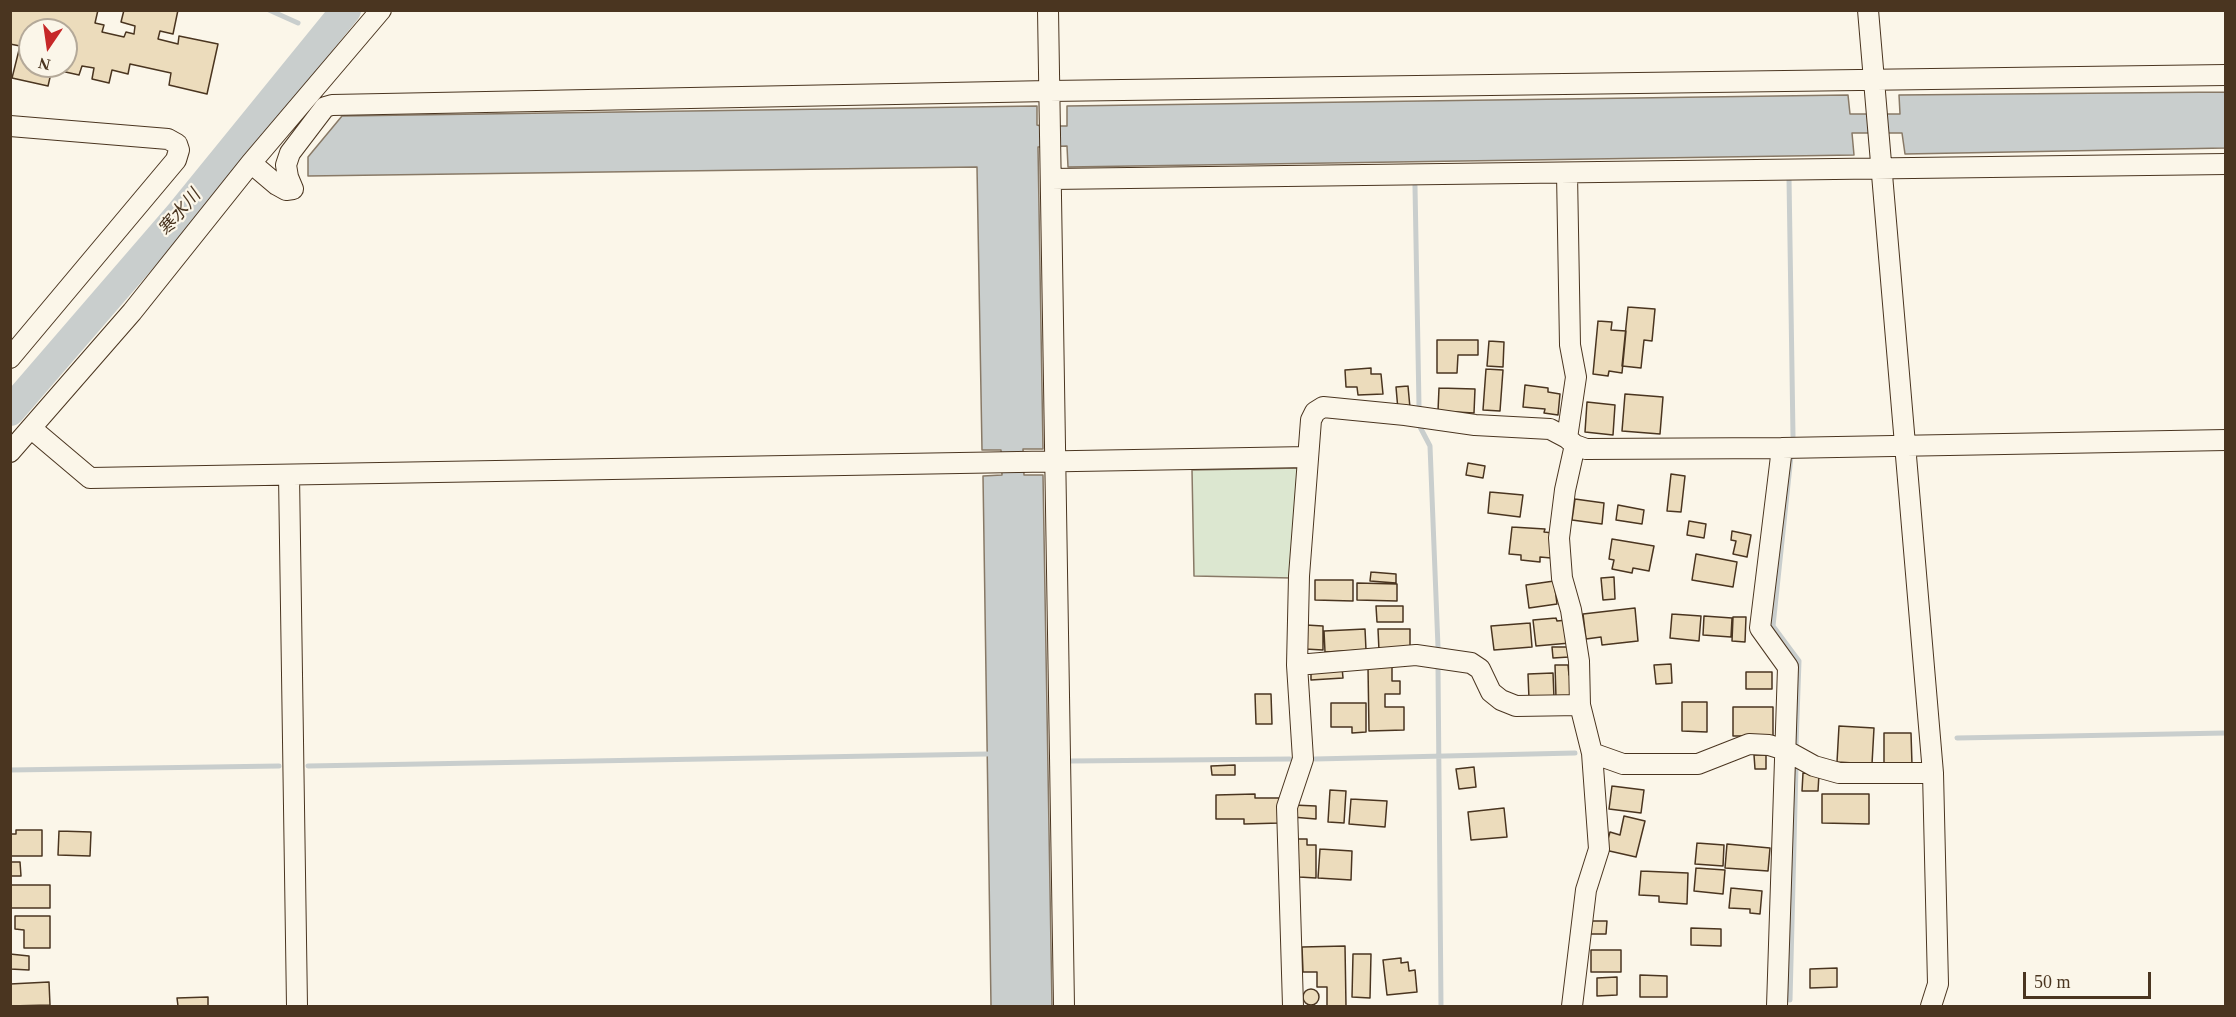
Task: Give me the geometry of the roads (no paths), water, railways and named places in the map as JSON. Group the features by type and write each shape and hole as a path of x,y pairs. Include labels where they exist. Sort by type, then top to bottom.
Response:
{"street":[{"path":"10,452 132,312 251,163 381,10"},
{"path":"1048,10 1064,1006"},
{"path":"1868,10 1907,445 1933,773 1938,984 1931,1006"},
{"path":"251,163 277,185 286,190 292,189 286,165 290,153 325,107 332,105 2226,75"},
{"path":"10,126 168,139 177,144 179,150 176,160 10,358"},
{"path":"1051,179 2226,165"},
{"path":"1567,173 1570,345 1576,377 1559,538 1562,578 1571,610 1579,661 1580,705 1592,753 1599,849 1586,890 1572,1006"},
{"path":"1293,1006 1287,807 1303,759 1297,665 1299,576 1311,420 1315,412 1323,407 1475,425 1550,429 1586,448 1782,448 2226,440"},
{"path":"32,429 90,478 1308,457"},
{"path":"1777,1006 1788,667 1760,628 1782,448"},
{"path":"289,475 297,1006"},
{"path":"1297,665 1416,655 1471,663 1480,669 1491,692 1501,700 1516,706 1580,705"},
{"path":"1592,753 1623,764 1698,765 1749,744 1769,745 1785,750 1814,766 1839,773 1933,773"}],"waterway":[{"path":"269,10 298,23"},
{"name":"寒水川","path":"10,411 181,213 346,10"},
{"path":"1789,178 1793,436"},
{"path":"1415,186 1419,406"},
{"path":"1419,425 1430,446 1438,647"},
{"path":"1791,456 1773,626 1799,661 1796,745"},
{"path":"1438,667 1441,1006"},
{"path":"1957,738 2226,733"},
{"path":"1315,759 1575,753"},
{"path":"308,766 987,754"},
{"path":"1070,761 1290,759"},
{"path":"10,770 279,766"},
{"path":"1790,1000 1796,766"}]}
